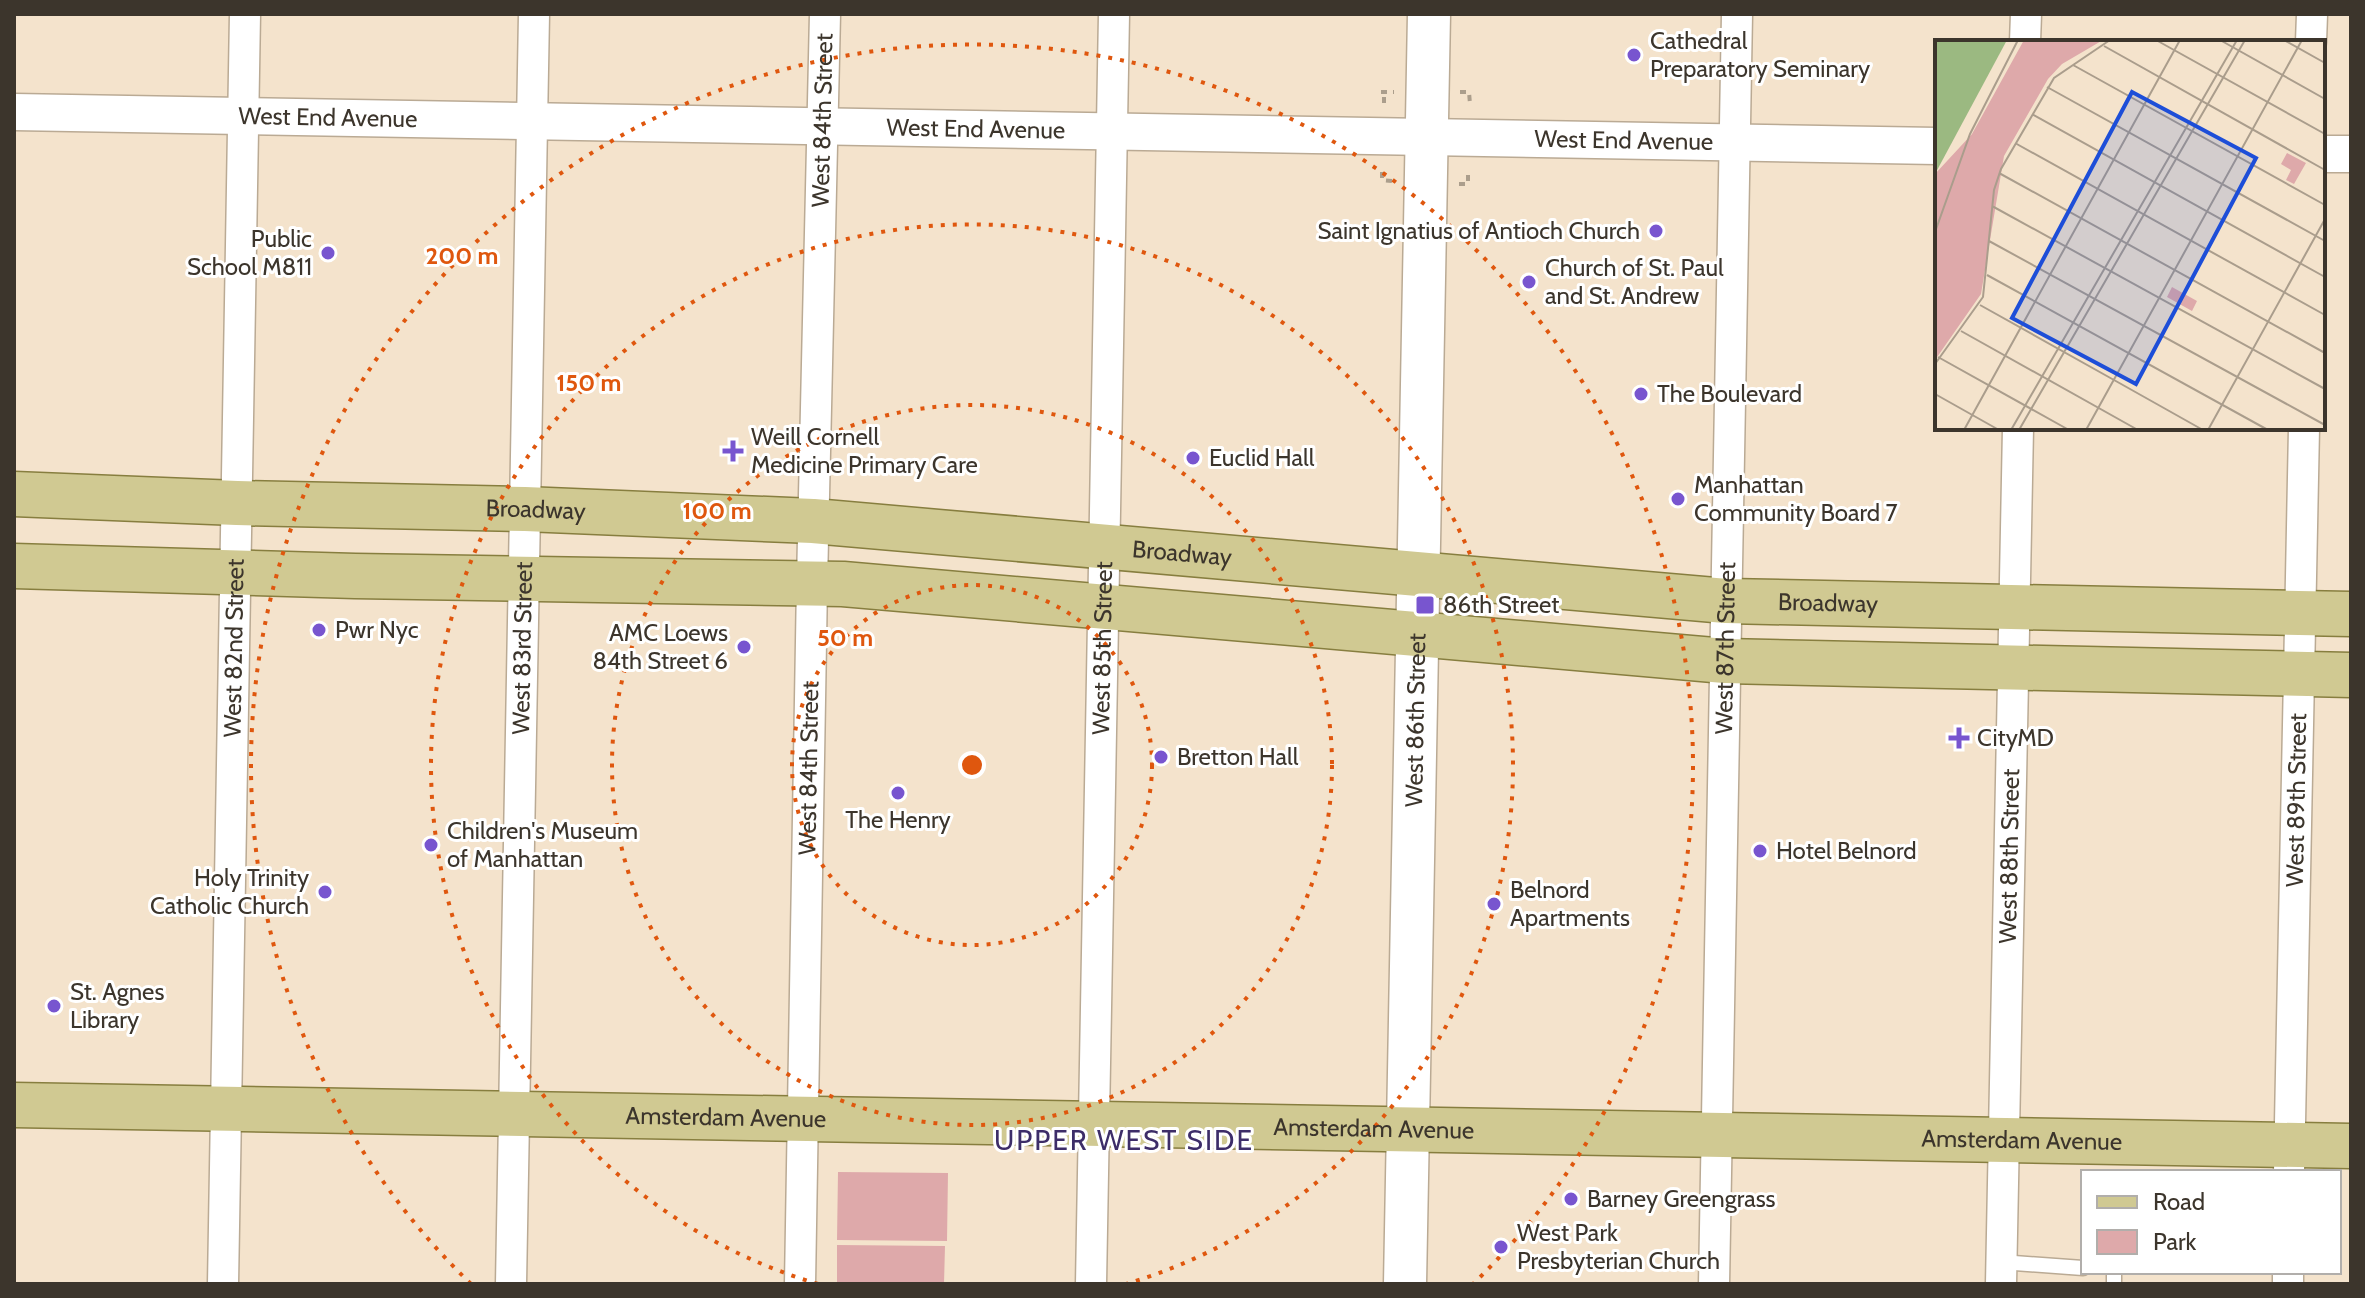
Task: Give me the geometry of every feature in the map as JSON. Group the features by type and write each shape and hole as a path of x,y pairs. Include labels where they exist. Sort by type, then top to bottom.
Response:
{"main road":[{"name":"West 86th Street","path":"1405,1284 1429,14"},
{"name":"Broadway","path":"14,494 813,521 1726,601 2351,614"},
{"path":"14,566 355,576 812,583 1725,661 2351,675"},
{"name":"Amsterdam Avenue","path":"14,1105 2003,1140 2290,1158 2351,1146"}],"street":[{"name":"West 82nd Street","path":"223,1284 245,14"},
{"name":"West 83rd Street","path":"511,1284 534,14"},
{"name":"West 84th Street","path":"800,1284 825,14"},
{"name":"West 85th Street","path":"1091,1284 1114,14"},
{"name":"West 87th Street","path":"1714,1284 1737,14"},
{"path":"2025,40 2026,14"},
{"path":"2311,40 2312,14"},
{"name":"West End Avenue","path":"14,112 1935,146"},
{"path":"2325,154 2351,154"},
{"name":"West 88th Street","path":"2001,1273 2018,430"},
{"name":"West 89th Street","path":"2290,1158 2304,430"}],"lane":[{"path":"2001,1273 2081,1268"}],"path":[{"path":"1384,103 1382,92 1394,92"},
{"path":"1460,92 1469,92 1470,104"},
{"path":"1459,184 1468,184 1468,171"},
{"path":"1382,172 1382,180 1392,181"}],"green space":[{"path":"838,1172 948,1173 947,1241 837,1240"},
{"path":"837,1245 945,1246 944,1284 837,1284"}],"place":[{"name":"Cathedral Preparatory Seminary","path":"1634,55"},
{"name":"Saint Ignatius of Antioch Church","path":"1656,231"},
{"name":"Public School M811","path":"328,253"},
{"name":"Church of St. Paul and St. Andrew","path":"1529,282"},
{"name":"The Boulevard","path":"1641,394"},
{"name":"Weill Cornell Medicine Primary Care","path":"733,451"},
{"name":"Euclid Hall","path":"1193,458"},
{"name":"Manhattan Community Board 7","path":"1678,499"},
{"name":"86th Street","path":"1425,605"},
{"name":"Pwr Nyc","path":"319,630"},
{"name":"AMC Loews 84th Street 6","path":"744,647"},
{"name":"CityMD","path":"1959,738"},
{"name":"Bretton Hall","path":"1161,757"},
{"name":"The Henry","path":"898,793"},
{"name":"Children's Museum of Manhattan","path":"431,845"},
{"name":"Hotel Belnord","path":"1760,851"},
{"name":"Holy Trinity Catholic Church","path":"325,892"},
{"name":"Belnord Apartments","path":"1494,904"},
{"name":"St. Agnes Library","path":"54,1006"},
{"name":"Barney Greengrass","path":"1571,1199"},
{"name":"West Park Presbyterian Church","path":"1501,1247"}],"district":[{"name":"UPPER WEST SIDE","path":"1124,1140"}]}
